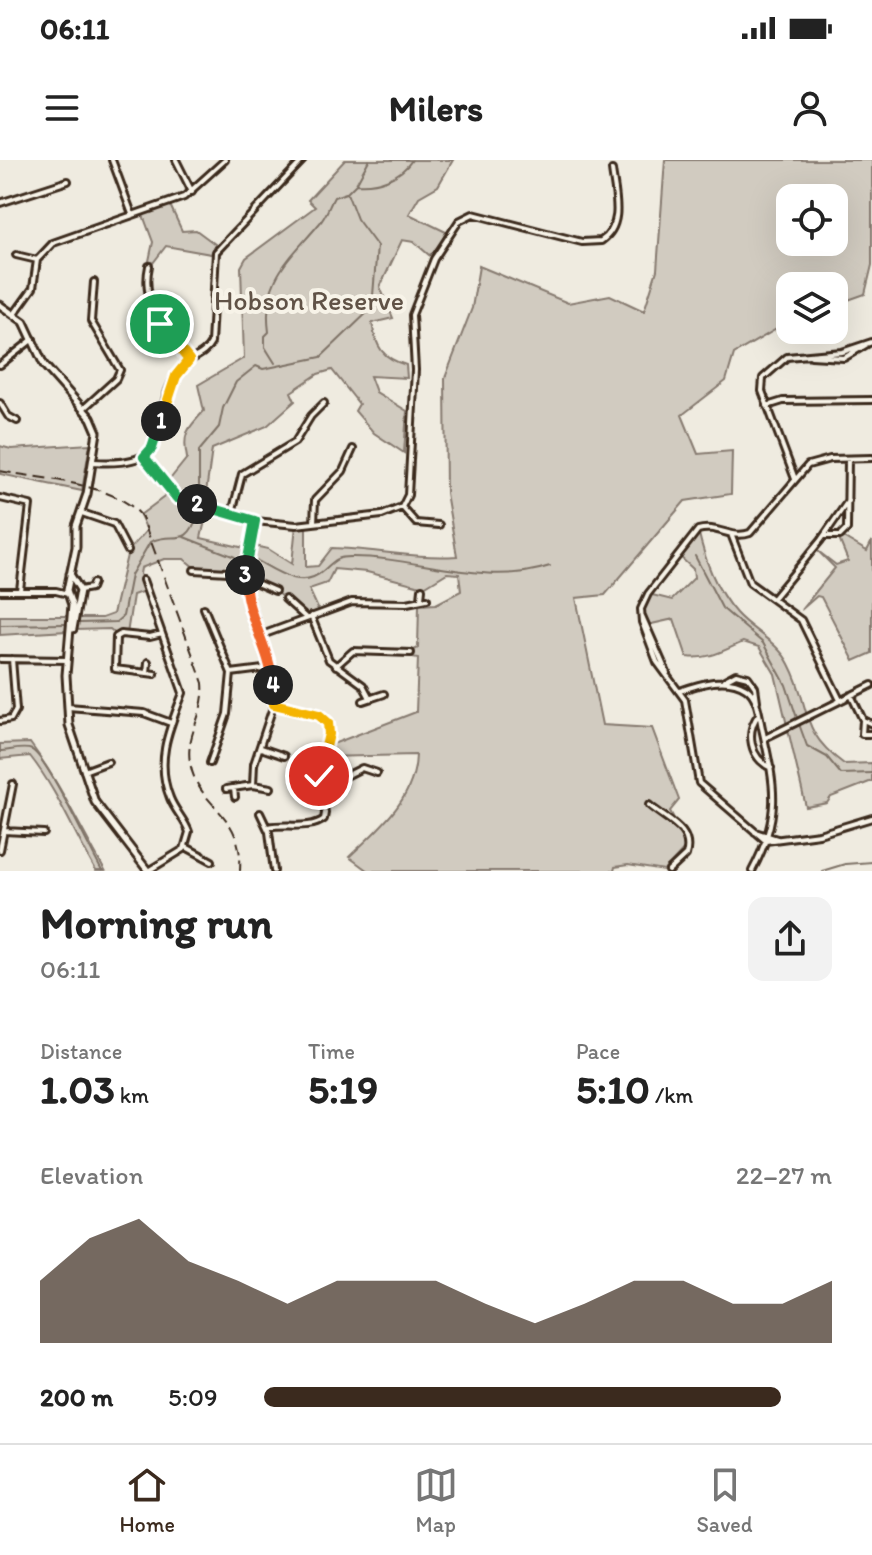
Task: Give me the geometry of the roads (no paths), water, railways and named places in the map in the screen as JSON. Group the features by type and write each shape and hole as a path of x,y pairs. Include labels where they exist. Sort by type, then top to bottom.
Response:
{"street":[{"path":"112,160 132,214"},
{"path":"176,160 192,192"},
{"path":"15,313 33,288 37,260 53,243 192,192 225,160"},
{"path":"93,462 129,462 144,457 155,440 176,376 189,360 207,350 212,340 214,260 218,248 277,192 303,160"},
{"path":"144,457 177,498 255,521 296,525 382,515 402,507 408,495 415,370 412,315 434,259 459,221 473,214 582,242 601,241 615,226 617,212 612,170"},
{"path":"0,203 68,181"},
{"path":"16,255 37,260"},
{"path":"149,266 146,285 151,306 160,324 189,360"},
{"path":"83,409 116,379 120,370 91,321 94,282"},
{"path":"0,305 15,313 33,339 47,369 83,409 97,432 68,591 72,610 67,660 67,707 70,732 83,771 95,802 148,871 186,847"},
{"path":"0,365 33,339"},
{"path":"795,479 767,406 762,387 766,375 782,358 809,355 844,358 870,342"},
{"path":"767,406 783,401 872,400"},
{"path":"0,403 10,419 17,421"},
{"path":"232,513 242,474 295,442 317,408 324,403"},
{"path":"314,523 315,500 343,471 353,449"},
{"path":"872,458 814,462 795,479 756,529 743,536 709,526 698,530 648,594 641,615 649,645 680,691 686,707 699,783 754,832 779,840 819,834 872,818"},
{"path":"824,536 835,538 845,532 848,459"},
{"path":"0,498 30,505 20,590"},
{"path":"774,597 848,501"},
{"path":"402,507 416,523 439,525"},
{"path":"82,513 114,524 128,551"},
{"path":"253,785 252,771 274,704 271,668 262,635 247,602 245,576 255,521"},
{"path":"731,534 750,583 774,597 801,620 840,700"},
{"path":"194,570 245,576 275,591"},
{"path":"69,643 79,590 70,574"},
{"path":"143,580 183,693 163,754 164,776 173,805 188,827 186,847"},
{"path":"1,590 68,591 91,588 93,583"},
{"path":"138,589 145,586"},
{"path":"262,635 352,602 407,603 424,599 422,589"},
{"path":"68,591 79,590"},
{"path":"285,599 308,617 326,655 363,685 370,698"},
{"path":"204,608 231,673 229,707 210,763"},
{"path":"200,621 208,618"},
{"path":"155,674 111,669 120,634 162,634"},
{"path":"336,666 353,651 411,653"},
{"path":"403,653 403,662"},
{"path":"0,659 67,660"},
{"path":"0,721 11,719 16,710 12,659"},
{"path":"147,673 148,662"},
{"path":"231,673 271,668"},
{"path":"680,691 723,681 736,674 748,677 755,687 776,790 767,838 752,871"},
{"path":"723,681 746,688 757,703"},
{"path":"765,738 872,685"},
{"path":"363,701 384,694"},
{"path":"851,695 863,720 862,734 872,734"},
{"path":"268,827 291,823 314,825 324,819 319,770 329,734 325,718 274,704"},
{"path":"67,707 144,713 171,723"},
{"path":"759,714 752,726 752,745 761,762 771,768"},
{"path":"863,720 872,724"},
{"path":"261,748 284,756"},
{"path":"205,750 213,753"},
{"path":"83,771 108,762"},
{"path":"319,770 344,777 362,768 377,773"},
{"path":"0,850 13,784"},
{"path":"226,789 253,785 271,788"},
{"path":"234,789 235,797"},
{"path":"649,805 681,828 687,837 686,855 669,871"},
{"path":"260,813 268,827 274,871"},
{"path":"4,831 44,833"},
{"path":"186,847 212,861"}],"waterway":[{"path":"356,184 369,160"},
{"path":"199,499 199,451 219,427 223,408 236,382 256,366 263,369 321,357 372,308 377,246 357,219 347,193 356,184 372,184 395,176 412,160"},
{"path":"275,363 265,347 274,284 288,260 326,215 334,197 346,193"},
{"path":"80,623 116,622 123,616 131,575 150,542 184,536 194,525 198,514"},
{"path":"184,537 235,557"},
{"path":"695,556 722,608 763,643 786,685 797,718"},
{"path":"258,561 299,579 316,576 336,560 345,557 375,558 475,573 525,572 550,566"},
{"path":"0,625 65,624"},
{"path":"799,724 807,746 827,757 841,774 872,773"},
{"path":"0,751 29,749 40,758 102,871"},
{"path":"822,871 845,864 872,862"}],"railway":[{"path":"0,471 97,490 115,497 142,517 203,683 202,704 189,752 194,778 235,835 240,871"}],"park label":[{"name":"Hobson Reserve","path":"309,300"}]}
